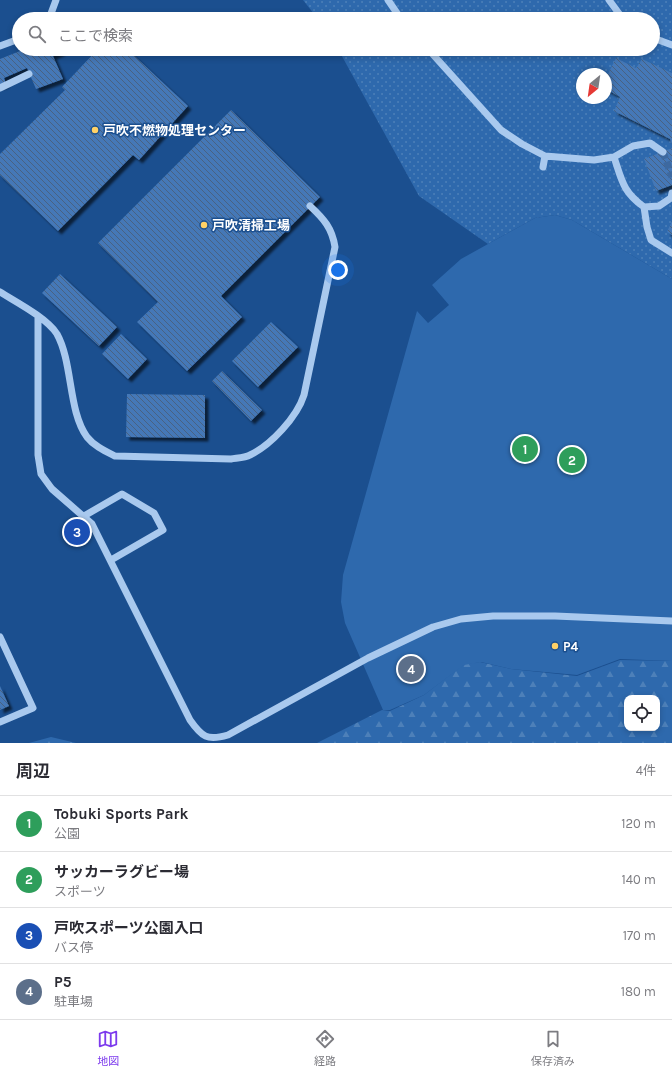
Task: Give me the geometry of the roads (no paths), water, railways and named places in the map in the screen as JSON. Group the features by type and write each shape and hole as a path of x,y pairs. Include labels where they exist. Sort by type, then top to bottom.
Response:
{"street":[{"path":"52,12 56,0"},
{"path":"388,0 396,12"},
{"path":"609,0 618,12"},
{"path":"660,40 671,43"},
{"path":"0,46 12,42"},
{"path":"434,56 501,130 522,144 545,156 594,160 614,157 633,146 650,143 663,152"},
{"path":"0,88 29,74"},
{"path":"543,167 545,156"},
{"path":"614,157 621,179 630,197 644,207 659,206 671,198 672,193"},
{"path":"0,292 38,317 56,333 62,347 80,423 88,437 100,449 115,456 231,459 249,456 268,443 296,414 304,395 335,247 333,235 328,223 310,206"},
{"path":"644,207 647,227 651,240 672,253"},
{"path":"38,317 38,455 41,474 52,489 92,524 190,720 200,734 214,739 228,735 368,658 433,627 462,620 493,616 555,616 672,621"},
{"path":"84,516 122,494 154,513 163,530 110,560"},
{"path":"0,637 33,708 0,722"}],"tunnel":[{"path":"663,152 672,177"}],"place":[{"name":"戸吹不燃物処理センター","path":"95,130"},
{"name":"戸吹清掃工場","path":"204,225"},
{"name":"Tobuki Sports Park","path":"525,449"},
{"name":"サッカーラグビー場","path":"572,460"},
{"name":"戸吹スポーツ公園入口","path":"77,532"},
{"name":"P4","path":"555,646"},
{"name":"P5","path":"411,669"}]}
